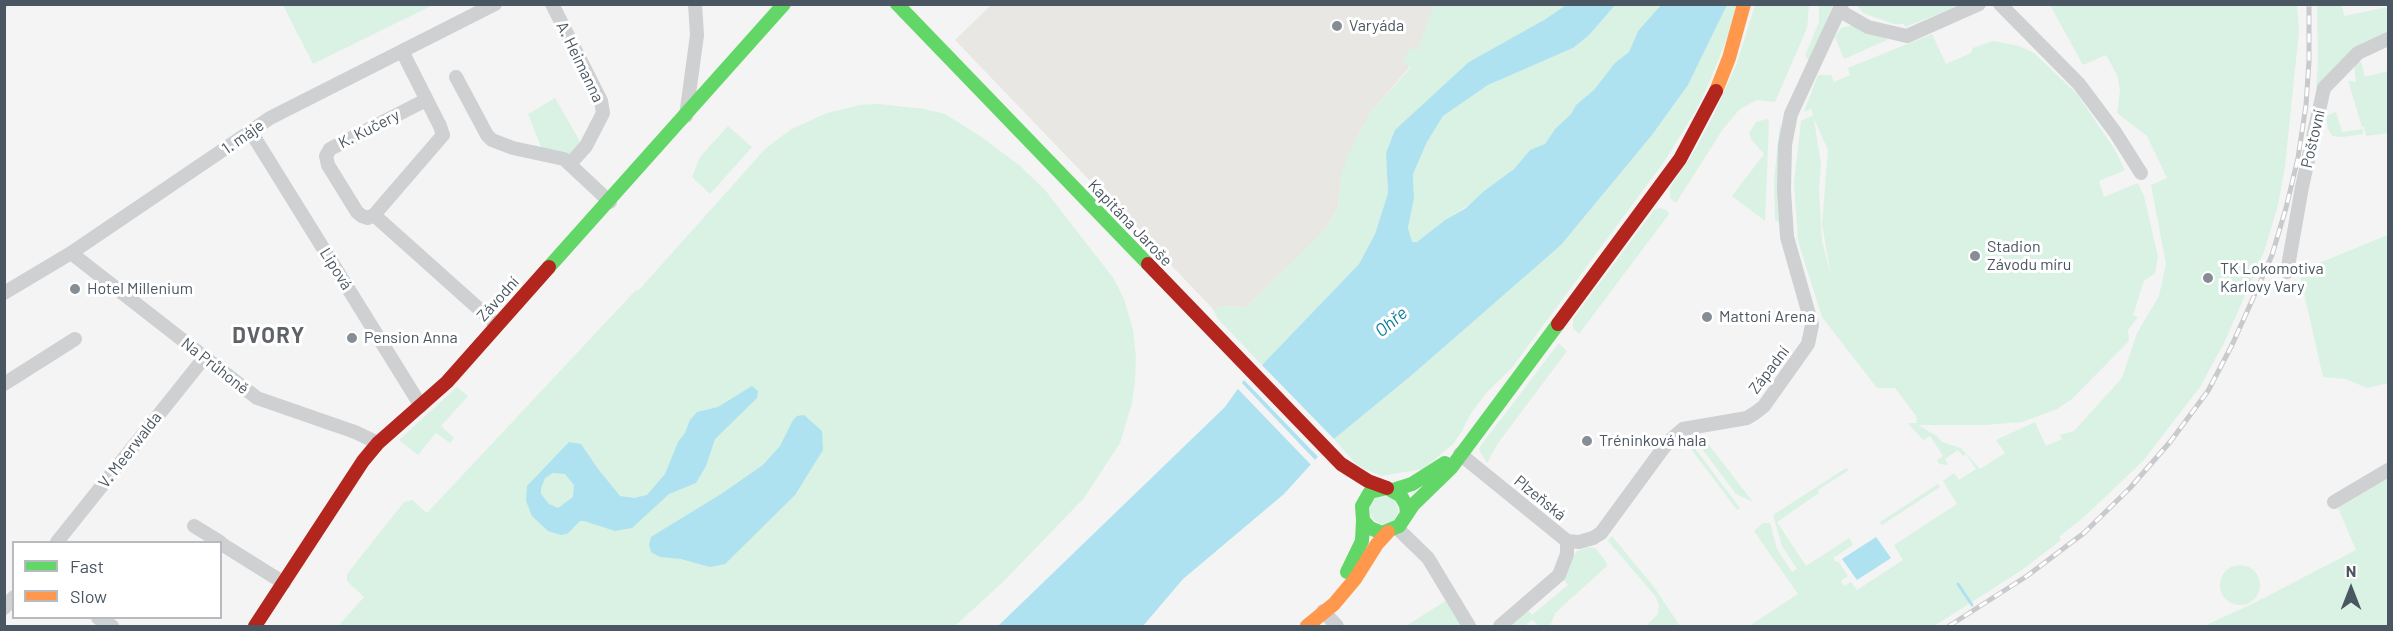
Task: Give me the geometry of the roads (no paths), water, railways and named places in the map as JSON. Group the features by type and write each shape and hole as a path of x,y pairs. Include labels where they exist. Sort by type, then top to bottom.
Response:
{"street":[{"name":"1. máje","path":"4,293 71,253 280,113 495,4"},
{"name":"A. Heimanna","path":"552,4 601,101 603,113 586,146 570,164"},
{"path":"686,116 697,35 695,4"},
{"name":"Závodní","path":"255,627 363,461 378,443 447,382 497,324 610,202 784,4"},
{"name":"Kapitána Jaroše","path":"897,4 1341,464 1368,481 1390,489"},
{"name":"Západní","path":"1567,541 1579,542 1593,538 1601,532 1677,433 1695,426 1747,418 1755,413 1770,398 1809,344 1812,325 1787,237 1785,145 1791,114 1841,7 1868,27 1907,36 1978,4"},
{"path":"2000,4 2079,84 2115,132 2141,173"},
{"path":"1307,627 1323,611 1334,604 1355,579 1377,544 1451,468 1680,159 1718,86 1744,7"},
{"name":"Poštovní","path":"2287,272 2301,187 2324,88 2358,53 2388,39"},
{"path":"374,215 443,135 402,51"},
{"path":"456,77 492,140 513,148 564,159 610,202"},
{"name":"K. Kučery","path":"426,100 330,149 326,156 328,165 357,212 368,218 374,215 497,324"},
{"name":"Lipová","path":"251,132 421,406"},
{"name":"Na Průhoně","path":"71,253 257,398 355,432 378,443"},
{"path":"4,384 75,339"},
{"name":"V. Meerwalda","path":"59,541 204,358"},
{"path":"1323,611 1357,554 1364,533 1362,513 1370,492 1376,489 1390,489 1412,484 1460,454"},
{"name":"Plzeňská","path":"1460,454 1567,541 1567,554 1559,575 1500,627"},
{"name":"Kapitána Jaroše","path":"1341,464 1359,495 1362,513"},
{"path":"2334,502 2388,470"},
{"path":"1390,489 1403,499 1407,514"},
{"path":"1362,513 1372,530 1393,530 1428,558 1469,627"},
{"path":"194,526 217,541"},
{"path":"222,544 284,583"},
{"path":"1323,611 1337,627"}],"water":[{"name":"Ohře","path":"1566,5 1615,5 1589,35 1573,48 1488,85 1443,116 1427,142 1413,174 1414,198 1408,228 1412,242 1417,242 1445,220 1466,208 1484,191 1514,169 1530,150 1545,144 1576,105 1594,90 1615,63 1629,52 1638,31 1661,5 1727,5 1688,85 1652,135 1561,245 1412,375 1334,439 1284,494 1183,579 1143,626 998,626 1225,407 1244,380 1262,365 1359,264 1375,234 1388,193 1386,153 1395,130 1469,62"},
{"path":"752,386 758,391 757,398 715,439 706,466 696,483 669,494 632,528 615,531 580,521 567,534 561,535 548,531 532,516 526,501 527,486 569,442 581,444 620,496 634,498 647,495 665,474 690,420 697,412 718,407","holes":["553,473 565,474 574,485 573,497 558,508 549,504 541,494 541,488 545,478"]},
{"path":"804,415 822,431 823,450 795,495 725,564 710,567 681,559 660,557 651,552 649,545 651,537 763,465 780,446 793,420 797,416"},
{"path":"1876,537 1891,558 1857,580 1842,559"}],"waterway":[{"path":"4,8 7,4"},
{"path":"1958,584 1972,605"}],"railway":[{"path":"1949,626 2027,576 2084,533 2130,488 2170,442 2208,391 2232,345 2272,255 2286,208 2298,158 2306,105 2309,4"}],"place":[{"name":"Varyáda","path":"1337,26"},
{"name":"Stadion Závodu míru","path":"1975,256"},
{"name":"TK Lokomotiva Karlovy Vary","path":"2208,278"},
{"name":"Hotel Millenium","path":"75,289"},
{"name":"Mattoni Arena","path":"1707,317"},
{"name":"Pension Anna","path":"352,338"},
{"name":"Tréninková hala","path":"1587,441"}],"district":[{"name":"DVORY","path":"269,336"}]}
